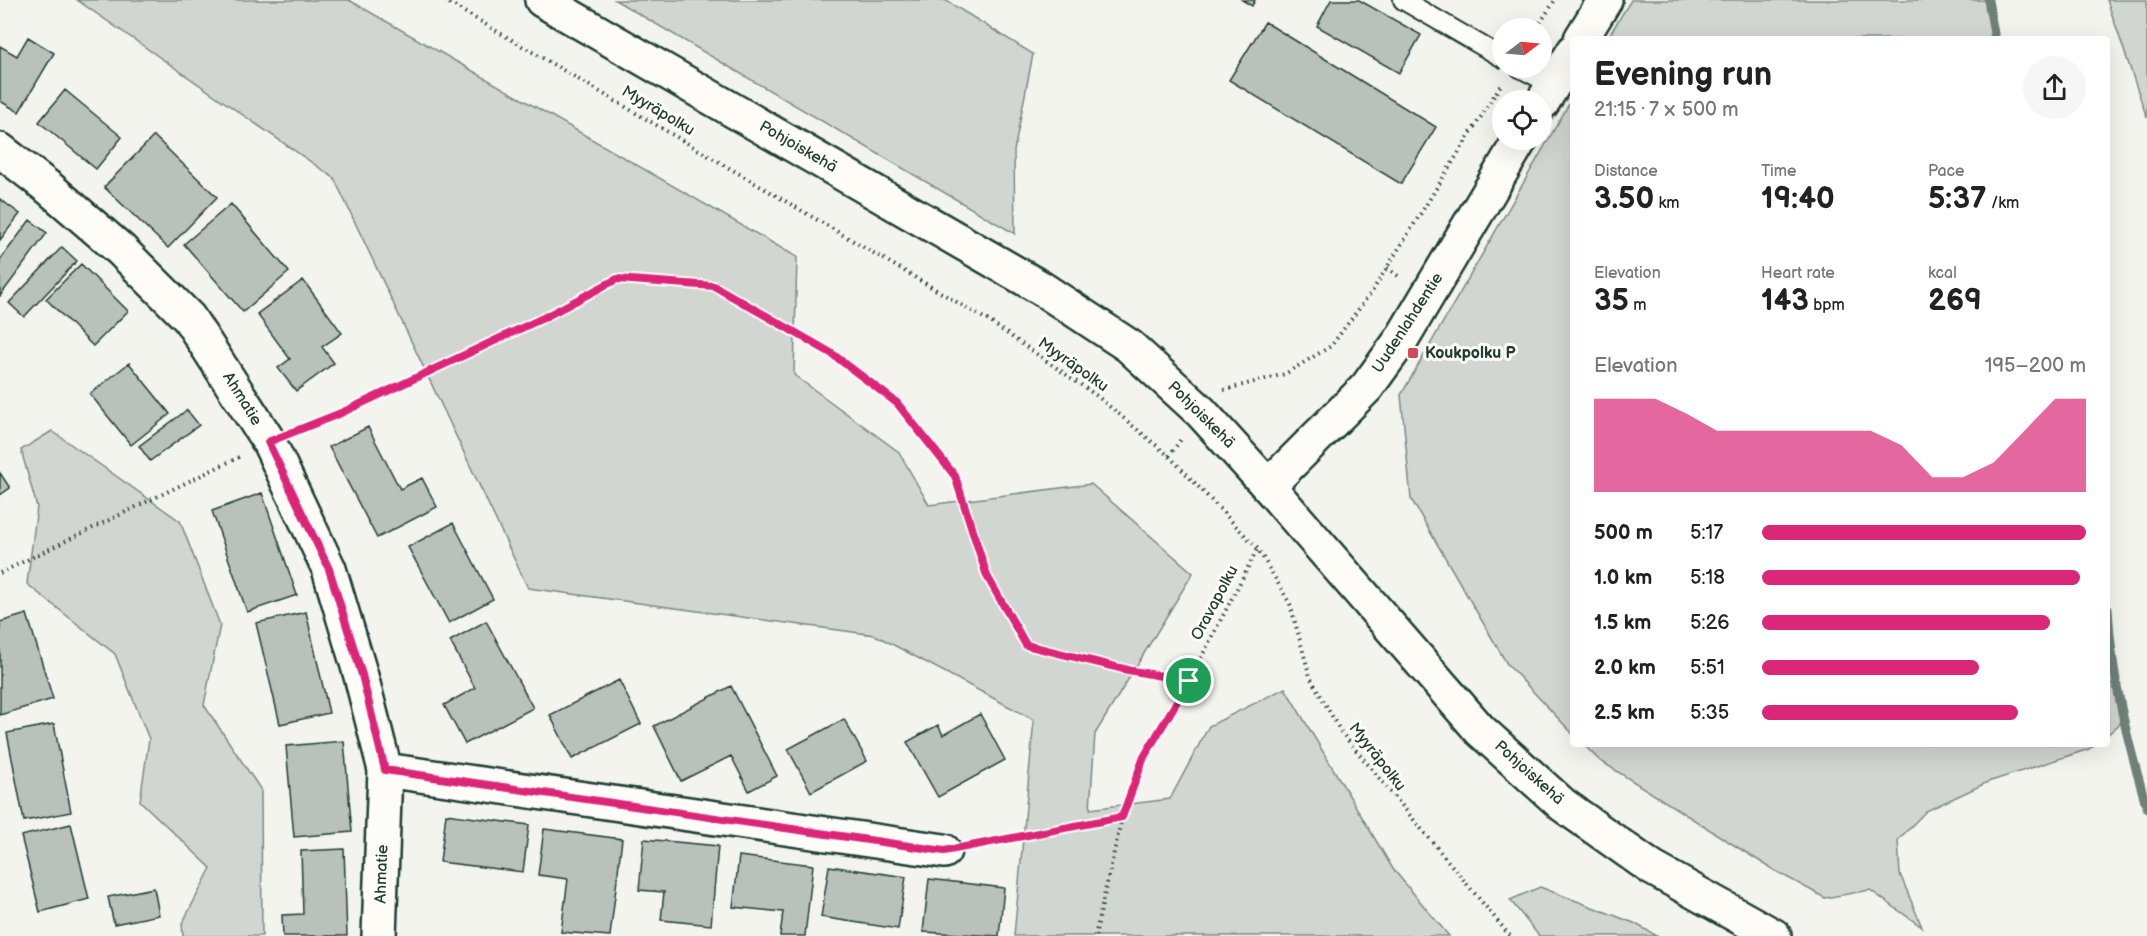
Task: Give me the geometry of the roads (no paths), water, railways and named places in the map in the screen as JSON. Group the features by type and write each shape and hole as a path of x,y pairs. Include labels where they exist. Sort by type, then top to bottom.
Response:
{"street":[{"name":"Pohjoiskehä","path":"542,0 1041,288 1129,346 1201,412 1480,730 1563,805 1652,868 1774,936"},
{"path":"1583,36 1605,0"},
{"path":"1550,90 1570,57"},
{"name":"Ahmatie","path":"0,150 122,250 189,318 268,442 329,569 362,675 385,770 379,936"},
{"name":"Uudenlahdentie","path":"1268,486 1367,387 1381,368 1401,340 1514,150"},
{"path":"385,770 944,851"}],"lane":[{"path":"1403,0 1492,52"},
{"path":"1521,78 1541,90"}],"waterway":[{"path":"1988,0 1994,36"},
{"path":"2110,635 2122,710 2147,808"}],"place":[{"name":"Koukpolku P","path":"1413,353"}]}
